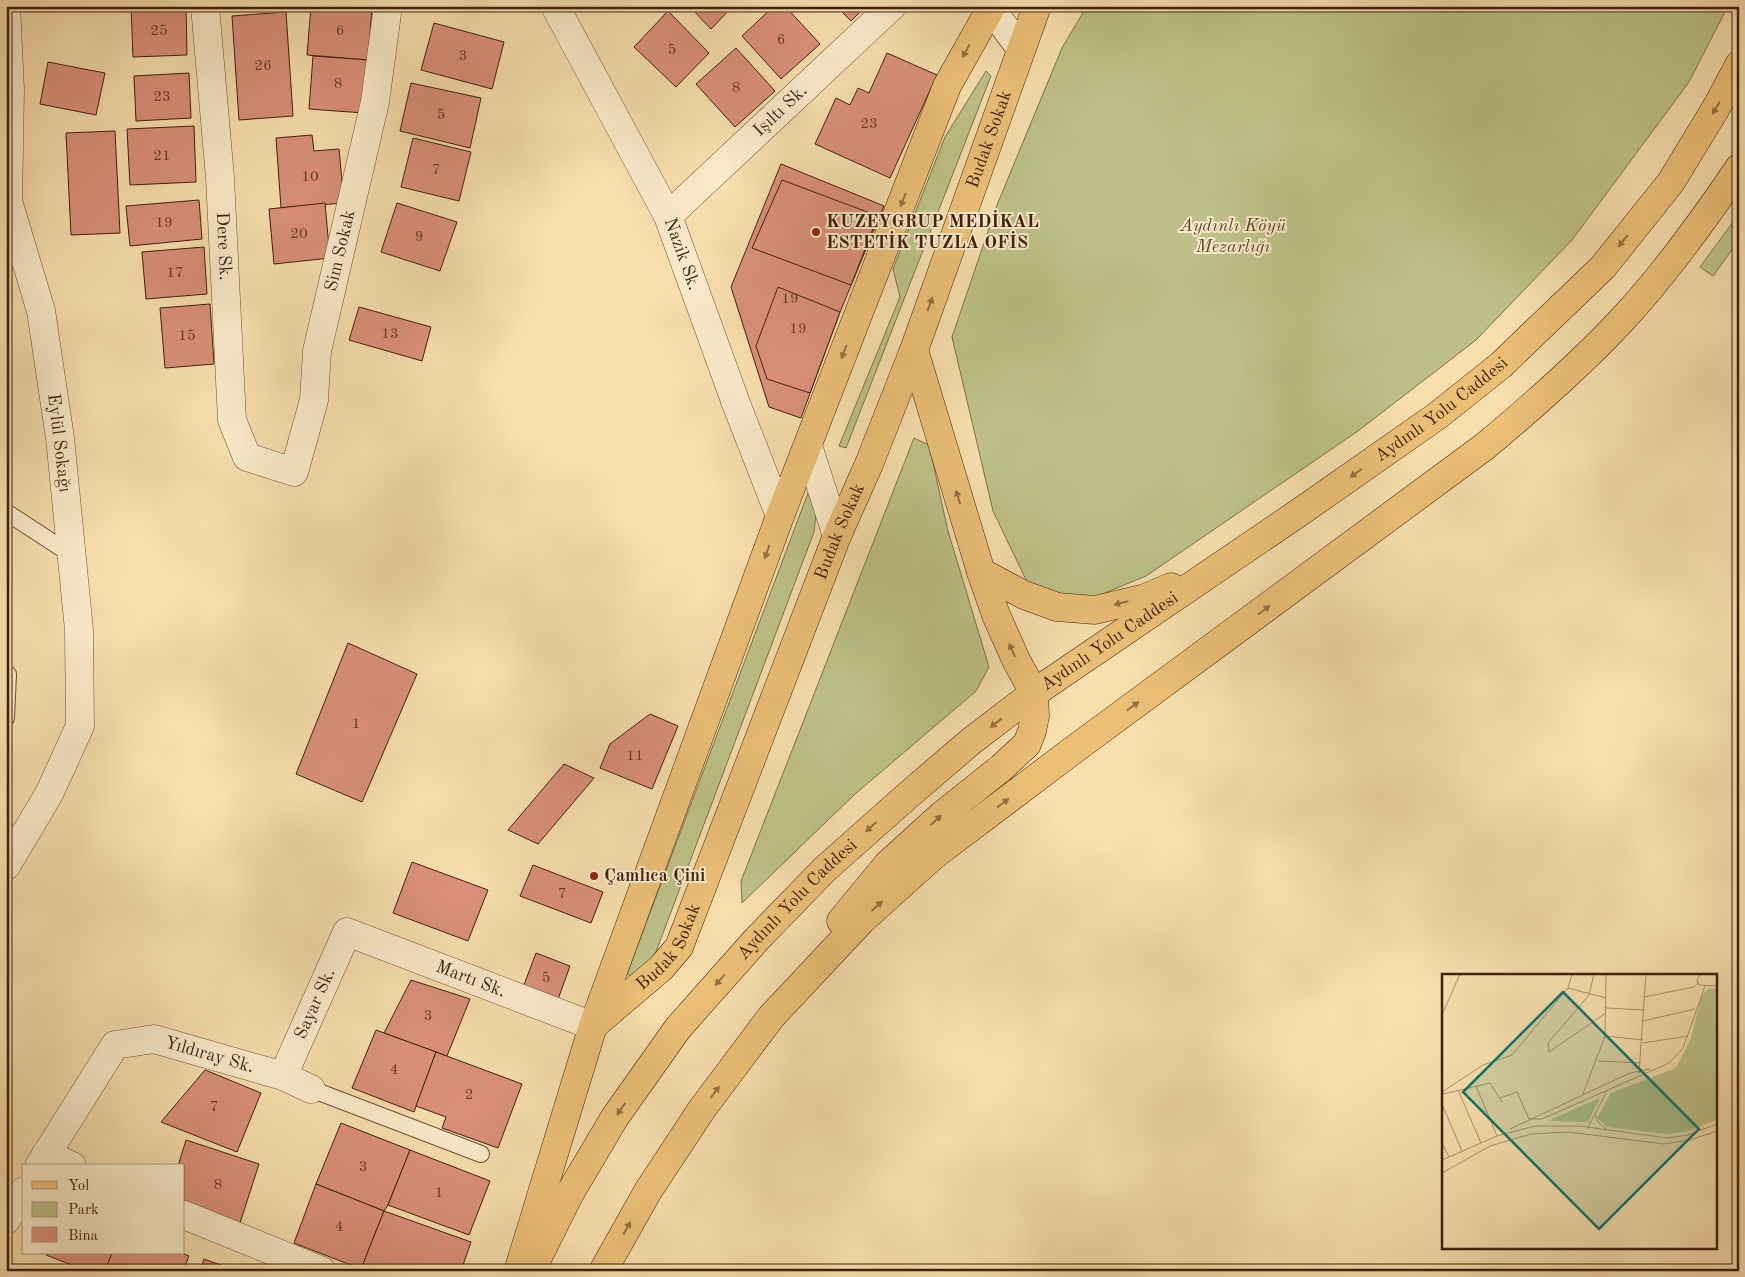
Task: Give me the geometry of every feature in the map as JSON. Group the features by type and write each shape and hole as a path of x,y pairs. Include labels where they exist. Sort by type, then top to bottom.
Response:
{"main road":[{"name":"Budak Sokak","path":"593,1026 661,968 679,947 837,536 869,464 914,350 1037,6"},
{"name":"Budak Sokak","path":"518,1271 593,1026 780,516 948,86 990,7"},
{"name":"Aydınlı Yolu Caddesi","path":"531,1271 570,1193 615,1117 678,1028 757,939 825,869 956,754 1034,693 1308,507 1444,410 1501,365 1603,266 1671,182 1716,108 1739,65"},
{"path":"771,1018 862,920 933,856 1484,447 1546,395 1621,321 1668,267 1739,168"},
{"path":"603,1271 648,1191 702,1109 859,898 888,864 942,815 1001,768 1027,744 1032,731 1035,716 1034,693 1016,660 996,615 981,572 914,350"},
{"path":"981,572 1024,595 1057,607 1095,610 1145,598 1188,580 1231,558"}],"street":[{"name":"Eylül Sokağı","path":"6,6 10,90 8,201 41,311 60,438 80,630 80,726 49,794 6,866"},
{"name":"Dere Sk.","path":"205,6 220,178 232,420 247,458 272,464"},
{"name":"Sim Sokak","path":"272,464 294,472 314,400 317,350 375,102 388,6"},
{"name":"Işıltı Sk.","path":"668,216 892,6"},
{"name":"Nazik Sk.","path":"557,7 668,216 737,406 780,516"},
{"path":"990,7 1021,49"},
{"path":"808,446 837,536"},
{"name":"Martı Sk.","path":"347,932 593,1026"},
{"name":"Sayar Sk.","path":"282,1076 347,932"},
{"name":"Yıldıray Sk.","path":"43,1160 115,1044 154,1039 282,1076 311,1089"},
{"path":"43,1160 62,1164"},
{"path":"6,1220 22,1194"},
{"path":"185,1215 322,1271"}],"lane":[{"path":"6,512 72,555"},
{"path":"6,674 8,674 6,718"},
{"path":"311,1089 480,1154"}],"green space":[{"name":"Aydınlı Köyü Mezarlığı","path":"1087,6 1728,6 1689,82 1572,240 1476,340 1358,431 1146,576 1083,602 1028,584 993,511 952,337 997,205 1062,48"},
{"path":"986,71 991,76 846,448 839,446 900,297 893,269 945,137"},
{"path":"1739,214 1739,240 1713,276 1700,267"},
{"path":"914,438 929,445 948,531 989,667 976,691 854,795 742,903 741,881"},
{"path":"811,485 819,487 814,532 651,965 634,978 627,974"}],"building":[{"path":"131,6 186,6 187,55 133,57"},
{"path":"311,6 372,7 368,60 307,55"},
{"path":"689,6 733,6 711,29"},
{"path":"774,6 785,6 820,44 781,79 742,36"},
{"path":"836,6 866,6 851,21"},
{"path":"668,11 709,53 676,87 634,47"},
{"path":"286,12 293,116 239,120 232,16"},
{"path":"434,23 504,42 492,89 421,70"},
{"path":"736,48 775,91 735,127 696,84"},
{"path":"887,53 937,75 890,178 815,144 836,98 850,105 858,88 869,93"},
{"path":"313,56 368,60 364,113 309,109"},
{"path":"48,62 105,73 96,115 40,104"},
{"path":"189,73 191,118 136,121 134,76"},
{"path":"411,83 481,98 470,148 400,131"},
{"path":"194,126 196,182 130,185 127,129"},
{"path":"115,131 120,233 71,235 66,133"},
{"path":"312,135 314,151 339,149 344,203 281,208 276,138"},
{"path":"413,138 471,152 459,201 401,187"},
{"path":"781,164 884,206 840,312 801,418 769,407 731,287"},
{"name":"KUZEYGRUP MEDİKAL ESTETİK TUZLA OFİS","path":"782,180 878,216 851,285 752,248"},
{"path":"199,200 202,239 130,246 126,206"},
{"path":"325,203 330,258 274,264 269,209"},
{"path":"397,203 457,222 440,271 381,252"},
{"path":"204,247 207,294 146,299 142,252"},
{"path":"778,287 840,312 810,393 767,379 756,346"},
{"path":"210,304 214,364 165,368 160,308"},
{"path":"359,307 431,327 422,361 349,340"},
{"path":"348,643 417,674 362,802 296,774"},
{"path":"650,714 678,726 652,789 600,768 610,744"},
{"path":"564,764 594,778 538,844 508,830"},
{"path":"412,862 488,890 468,941 393,913"},
{"path":"533,865 603,892 591,923 520,896"},
{"path":"536,953 570,966 557,1002 522,990"},
{"path":"411,980 470,999 447,1056 384,1033"},
{"path":"376,1030 436,1052 414,1112 352,1088"},
{"path":"436,1052 522,1084 498,1148 442,1128 446,1117 416,1106"},
{"path":"205,1070 261,1093 237,1152 161,1122"},
{"path":"341,1123 410,1150 384,1211 316,1184"},
{"path":"186,1140 259,1164 240,1223 185,1205 185,1164 179,1164"},
{"path":"410,1150 490,1181 469,1235 388,1205"},
{"path":"316,1184 384,1211 361,1269 294,1243"},
{"path":"384,1211 471,1242 461,1271 364,1271 361,1269"},
{"path":"112,1254 105,1271 87,1271 46,1255"},
{"path":"112,1254 184,1254 189,1256 183,1271 105,1271"},
{"path":"204,1259 237,1271 200,1271"}],"place":[{"name":"KUZEYGRUP MEDİKAL ESTETİK TUZLA OFİS","path":"816,232"},
{"name":"Çamlıca Çini","path":"594,876"}]}
